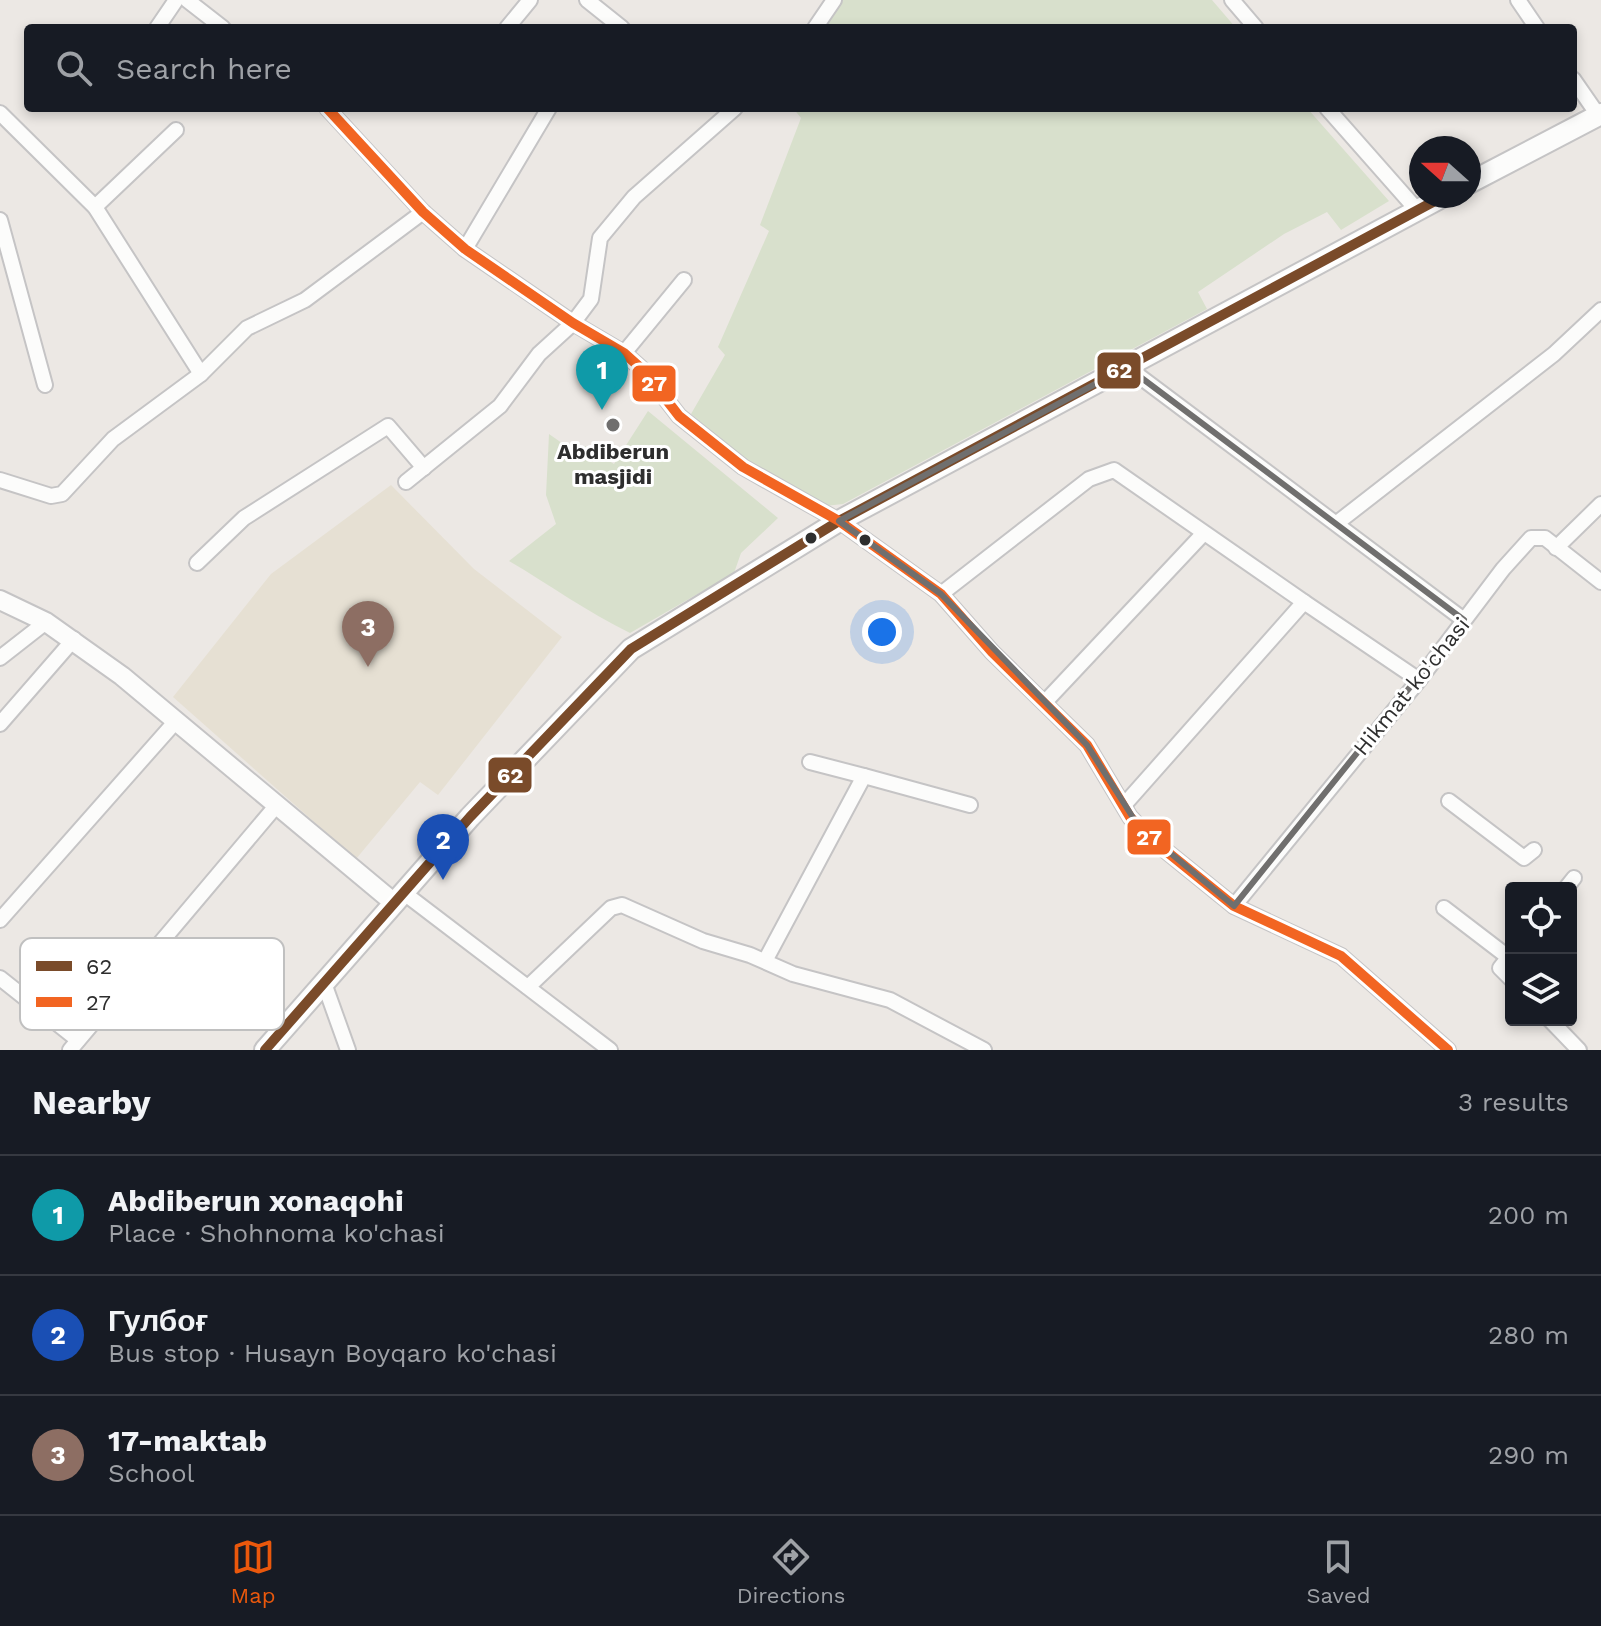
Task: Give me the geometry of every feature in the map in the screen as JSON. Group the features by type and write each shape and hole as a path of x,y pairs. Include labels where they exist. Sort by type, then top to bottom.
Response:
{"main road":[{"path":"1481,177 1600,114"},
{"path":"284,1028 470,817 631,649 839,521 1421,208"},
{"path":"265,1050 283,1030"}],"street":[{"path":"160,24 176,0"},
{"path":"187,0 218,24"},
{"path":"510,24 530,0"},
{"path":"587,0 617,24"},
{"path":"818,24 834,0"},
{"path":"1232,0 1253,24"},
{"path":"1518,0 1534,24"},
{"path":"1577,84 1600,114"},
{"path":"331,112 423,212 465,249 573,323 624,353 644,371 679,416 743,467 839,521 941,594 992,652 1046,701 1087,745 1139,827 1234,906 1341,956 1448,1050"},
{"path":"465,249 547,112"},
{"path":"406,482 500,406 539,354 573,323 591,299 600,238 634,197 727,112"},
{"path":"1331,112 1417,210"},
{"path":"0,113 95,207 201,374"},
{"path":"95,207 176,130"},
{"path":"0,480 51,496 62,494 113,439 201,374 247,328 305,300 423,212"},
{"path":"0,220 45,385"},
{"path":"624,353 684,280"},
{"path":"1337,523 1554,354 1601,310"},
{"path":"1127,367 1464,620"},
{"path":"197,563 244,518 388,426 424,468"},
{"path":"941,594 1089,479 1114,470 1419,680"},
{"path":"1601,504 1556,548 1601,582"},
{"path":"1046,701 1203,534"},
{"name":"Hikmat ko'chasi","path":"1234,906 1531,538 1545,538 1556,548"},
{"path":"0,600 74,639 276,806 398,897 528,987 610,1050"},
{"path":"1124,805 1304,602"},
{"path":"0,658 46,622"},
{"path":"0,724 74,639"},
{"path":"0,920 176,721"},
{"path":"810,762 970,805"},
{"path":"765,961 864,776"},
{"path":"1449,801 1524,858 1534,850"},
{"path":"164,938 276,806"},
{"path":"528,987 611,908 622,905 703,941 765,961 793,974 890,1000 984,1050"},
{"path":"1444,908 1507,954"},
{"path":"0,978 20,996"},
{"path":"324,983 348,1050"},
{"path":"1556,1026 1579,1050"},
{"path":"57,1030 74,1045"}],"highlighted area":[{"path":"1127,367 1464,620 1234,906 1139,827 1087,745 941,594 839,521"}],"shaded area":[{"path":"391,485 474,569 562,637 438,795 420,782 356,859 173,697 271,574"}],"green space":[{"path":"837,0 1212,0 1233,24 820,24"},
{"path":"796,112 1311,112 1389,201 1341,230 1327,212 1284,234 1198,292 1207,309 843,504 825,506 750,465 691,414 725,355 718,347 769,231 760,225 801,118"},
{"path":"648,411 778,518 741,553 734,573 630,633 509,561 556,524 546,495 549,434 579,455 585,446 614,464"}],"transit line":[{"name":"27","path":"331,112 423,212 465,249 573,323 624,353 644,371 679,416 743,467 839,521 941,594 992,652 1087,745 1130,817 1150,838 1234,906 1341,956 1448,1050"},
{"name":"62","path":"284,1028 470,817 631,649 839,521 1422,208"},
{"name":"62","path":"265,1050 283,1030"}],"place":[{"name":"Abdiberun xonaqohi","path":"602,410"},
{"name":"Abdiberun masjidi","path":"613,425"},
{"name":"17-maktab","path":"368,667"},
{"name":"Гулбоғ","path":"443,880"}]}
